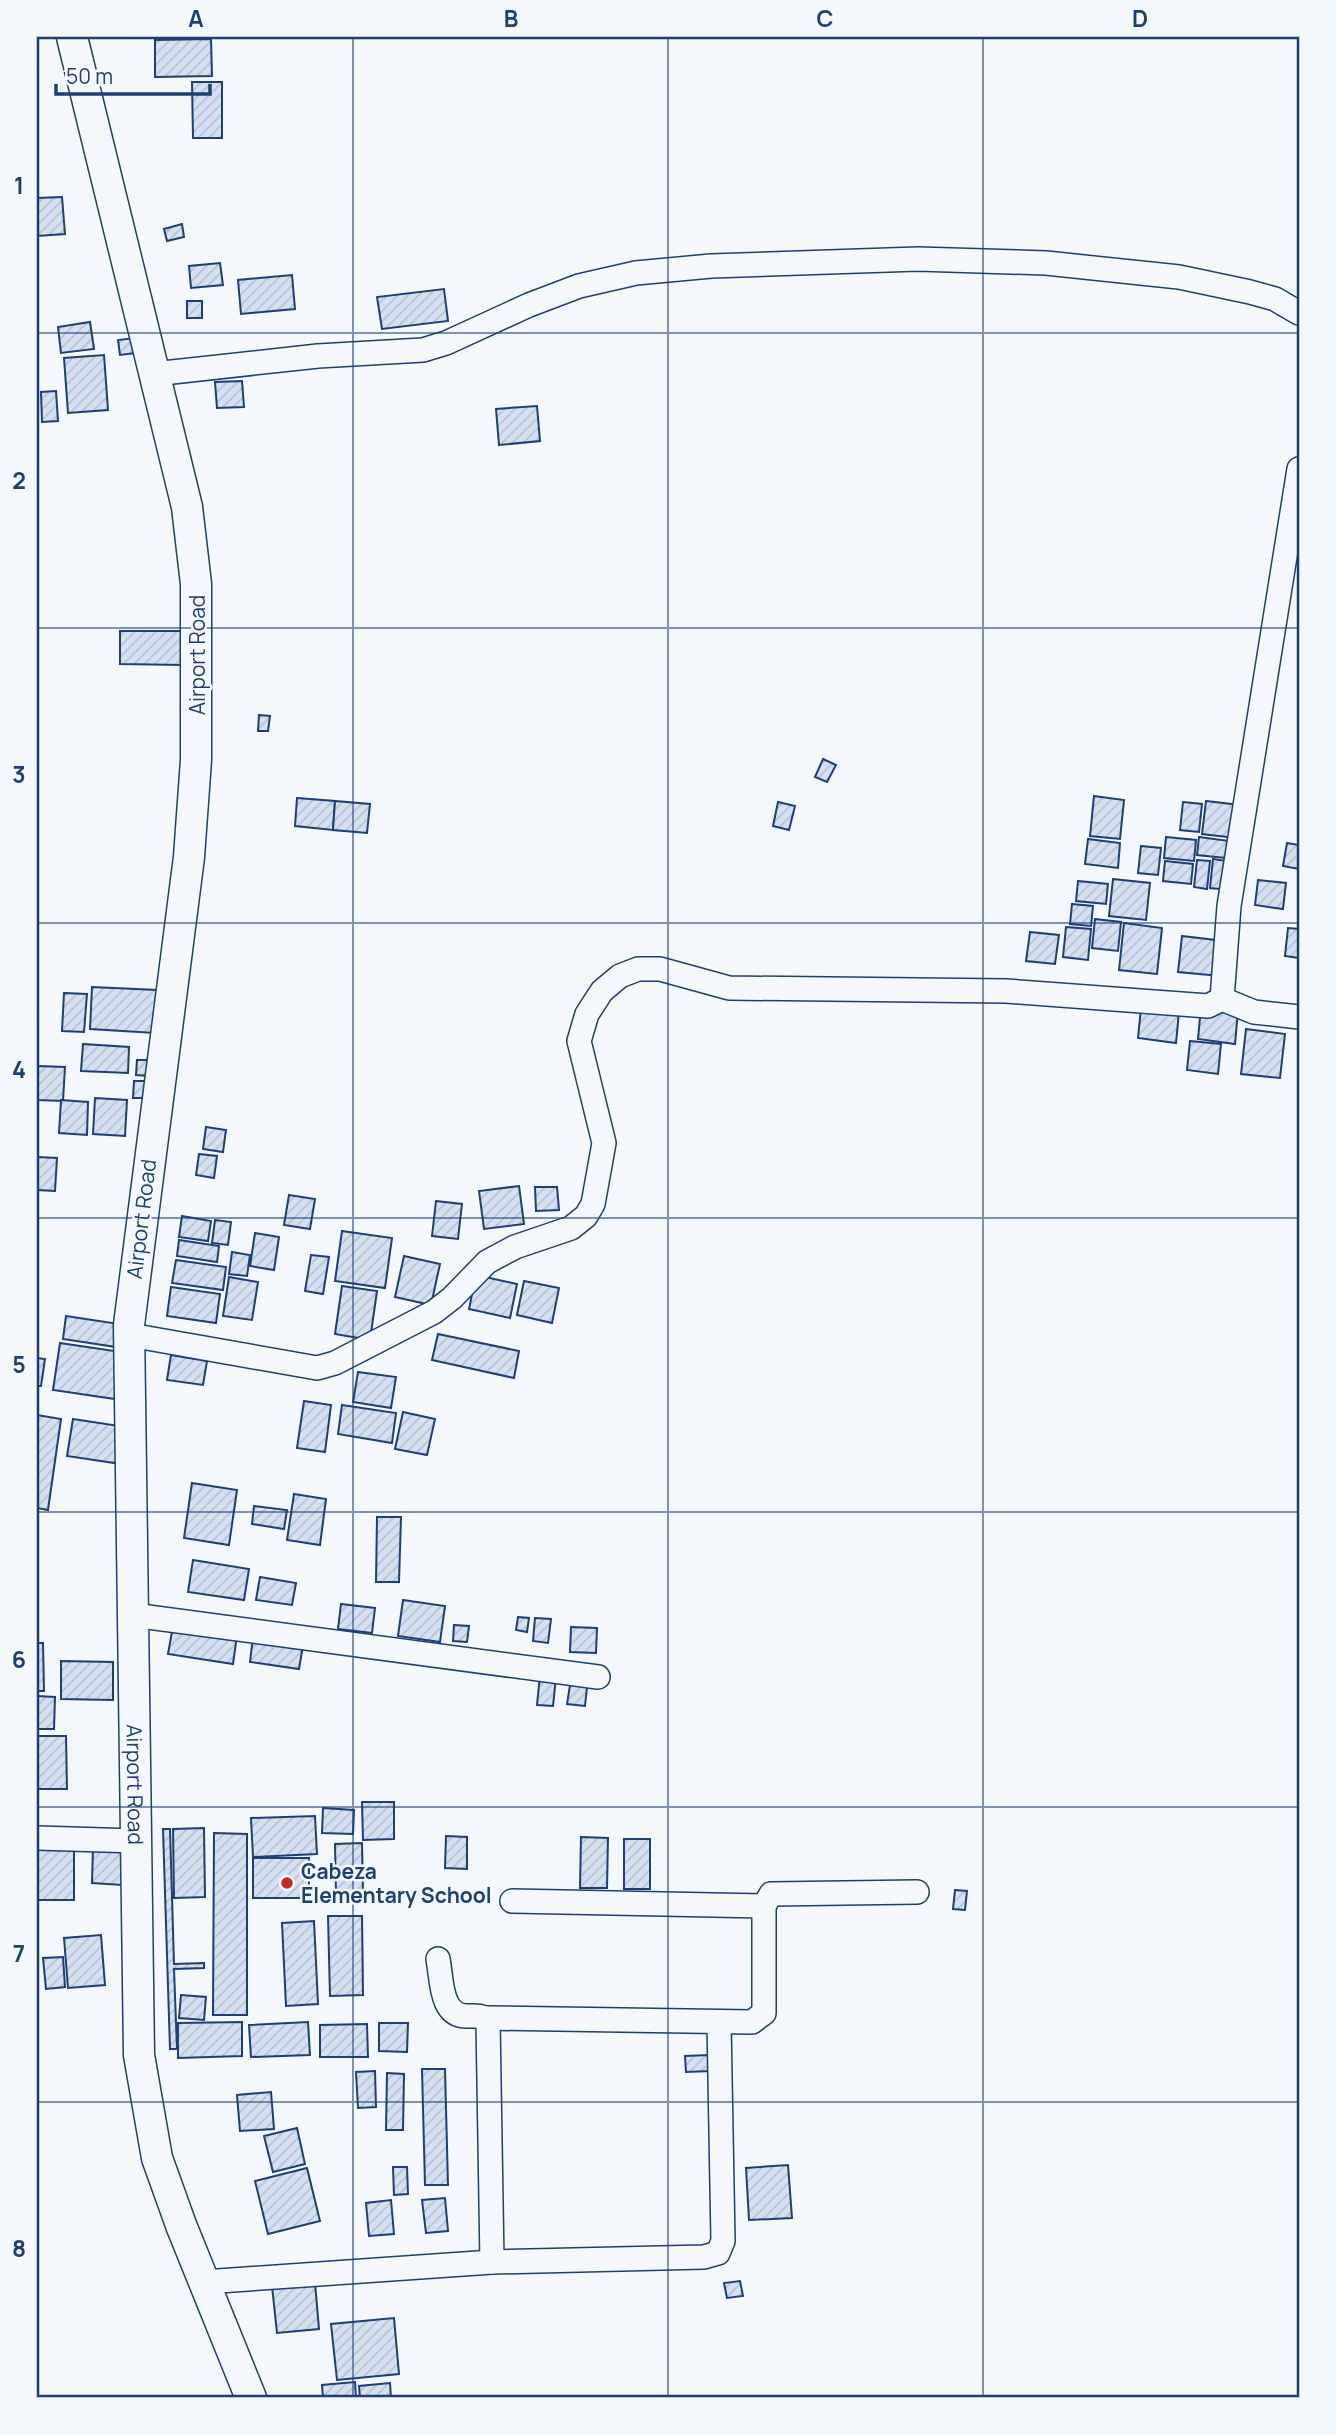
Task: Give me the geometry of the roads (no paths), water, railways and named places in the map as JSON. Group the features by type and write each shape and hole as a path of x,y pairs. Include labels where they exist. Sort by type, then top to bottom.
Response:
{"main road":[{"name":"Airport Road","path":"72,37 187,507 196,584 196,760 189,857 133,1282 130,1335 139,2055 157,2158 251,2398"}],"street":[{"path":"154,374 318,356 423,350 446,343 492,321 579,286 636,273 711,266 918,259 1045,263 1179,277 1275,299 1299,313"},
{"path":"1222,999 1229,906 1299,469"},
{"path":"130,1335 317,1368 335,1363 434,1312 452,1298 487,1262 515,1247 578,1223 593,1204 604,1143 579,1052 581,1028 601,990 620,976 638,969 660,969 729,988 1006,991 1208,1006 1222,999 1254,1012 1299,1017"},
{"path":"133,1615 598,1676"},
{"path":"37,1839 137,1841"},
{"path":"438,1959 447,2005 457,2017 585,2017 752,2022 764,2013 764,1906 768,1896 778,1892 917,1892"},
{"path":"512,1901 764,1906"},
{"path":"485,2018 489,2029 492,2262"},
{"path":"204,2282 492,2262 704,2257 718,2253 723,2241 719,2022"}],"place":[{"name":"Cabeza Elementary School","path":"287,1883"}]}
